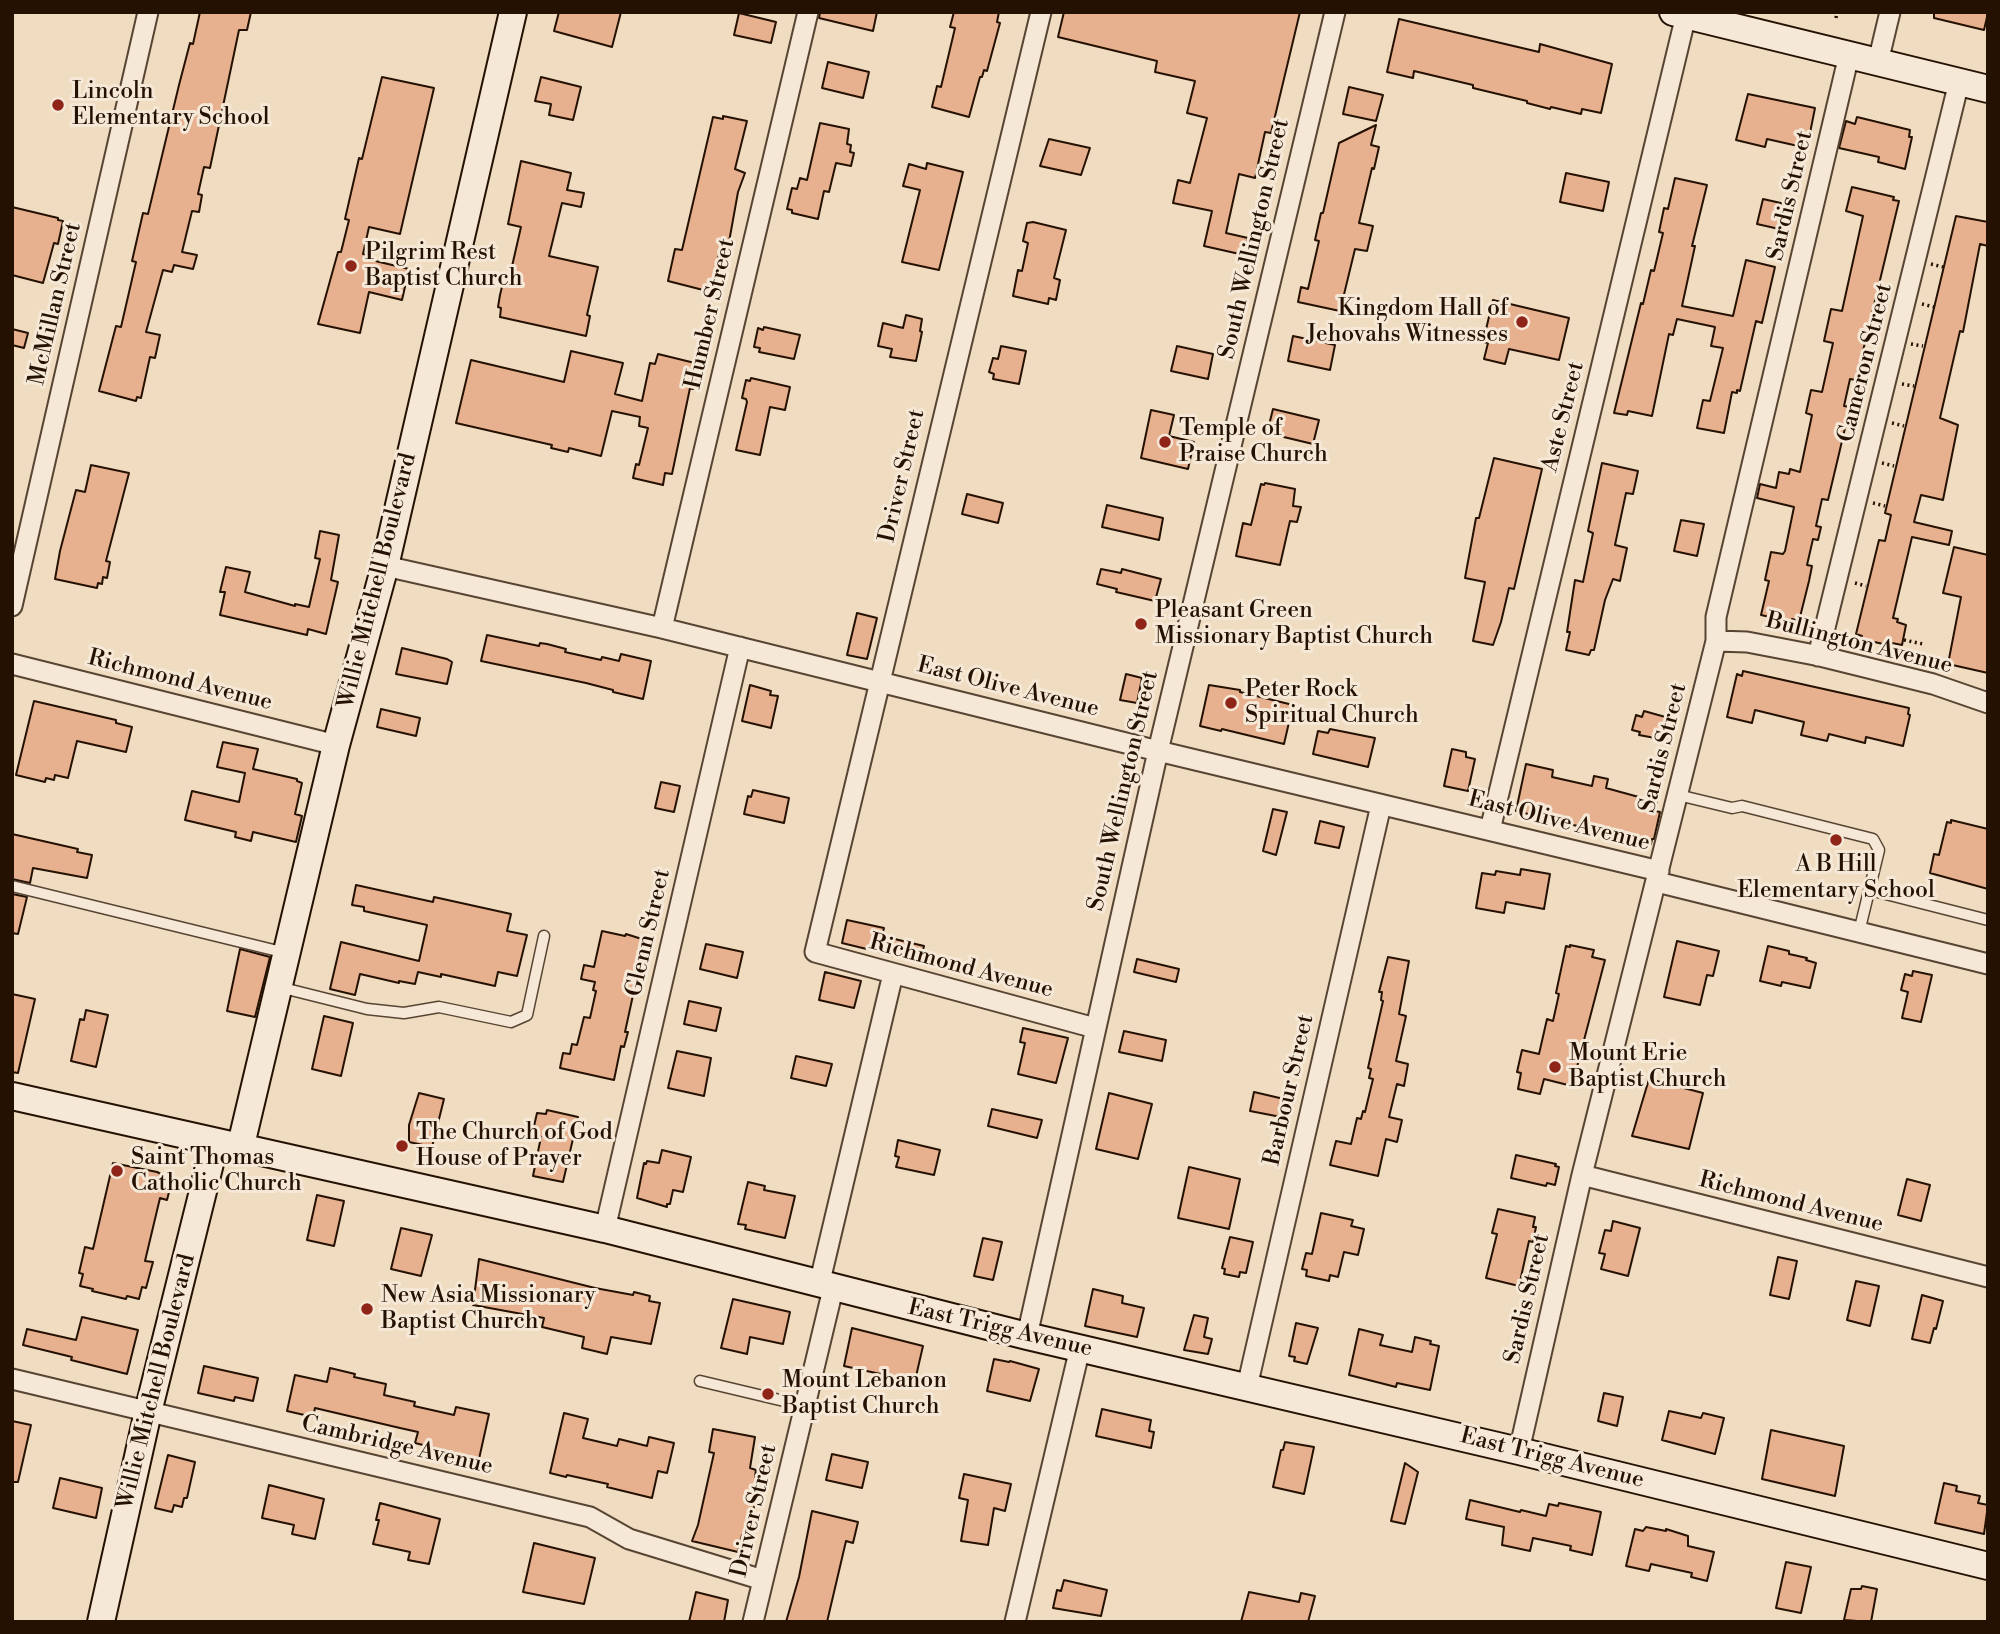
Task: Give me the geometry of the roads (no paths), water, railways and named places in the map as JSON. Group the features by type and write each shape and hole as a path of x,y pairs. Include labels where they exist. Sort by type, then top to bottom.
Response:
{"street":[{"name":"McMillan Street","path":"12,606 148,12"},
{"name":"Willie Mitchell Boulevard","path":"240,1149 336,745 385,566 513,12"},
{"name":"Humber Street","path":"662,628 808,12"},
{"name":"Driver Street","path":"816,952 1041,12"},
{"name":"South Wellington Street","path":"1027,1336 1158,751 1335,12"},
{"path":"1878,62 1890,12"},
{"path":"1680,14 1988,89"},
{"name":"Aste Street","path":"1490,830 1680,14"},
{"name":"Sardis Street","path":"1519,1451 1582,1175 1716,641 1716,617 1849,55"},
{"name":"Cameron Street","path":"1818,656 1959,82"},
{"name":"East Olive Avenue","path":"385,566 662,628 1490,830 1859,932 1988,964"},
{"name":"Bullington Avenue","path":"1716,641 1747,642 1818,656 1924,681 1988,704"},
{"name":"Glenn Street","path":"605,1229 740,647"},
{"name":"Richmond Avenue","path":"12,664 336,745"},
{"name":"Barbour Street","path":"1247,1387 1381,805"},
{"name":"Richmond Avenue","path":"816,952 1095,1028"},
{"name":"Driver Street","path":"753,1622 805,1406 826,1287 893,974"},
{"name":"East Trigg Avenue","path":"12,1096 605,1229 1027,1336 1519,1451 1988,1566"},
{"name":"Willie Mitchell Boulevard","path":"101,1622 148,1412 215,1143"},
{"name":"Richmond Avenue","path":"1582,1175 1988,1277"},
{"path":"1016,1622 1080,1348"},
{"name":"Cambridge Avenue","path":"12,1379 590,1517 629,1539 763,1580"}],"lane":[{"path":"1678,795 1732,808 1742,806 1873,839 1880,850 1859,932"},
{"path":"12,886 287,953"},
{"path":"1870,890 1988,920"},
{"path":"279,987 367,1009 404,1013 439,1007 511,1022 527,1015 544,936"},
{"path":"700,1381 805,1406"}],"place":[{"name":"Lincoln Elementary School","path":"58,105"},
{"name":"Pilgrim Rest Baptist Church","path":"351,266"},
{"name":"Kingdom Hall of Jehovahs Witnesses","path":"1522,322"},
{"name":"Temple of Praise Church","path":"1165,442"},
{"name":"Pleasant Green Missionary Baptist Church","path":"1141,624"},
{"name":"Peter Rock Spiritual Church","path":"1231,703"},
{"name":"A B Hill Elementary School","path":"1836,840"},
{"name":"Mount Erie Baptist Church","path":"1555,1067"},
{"name":"The Church of God House of Prayer","path":"402,1146"},
{"name":"Saint Thomas Catholic Church","path":"117,1171"},
{"name":"New Asia Missionary Baptist Church","path":"367,1309"},
{"name":"Mount Lebanon Baptist Church","path":"768,1394"}]}
